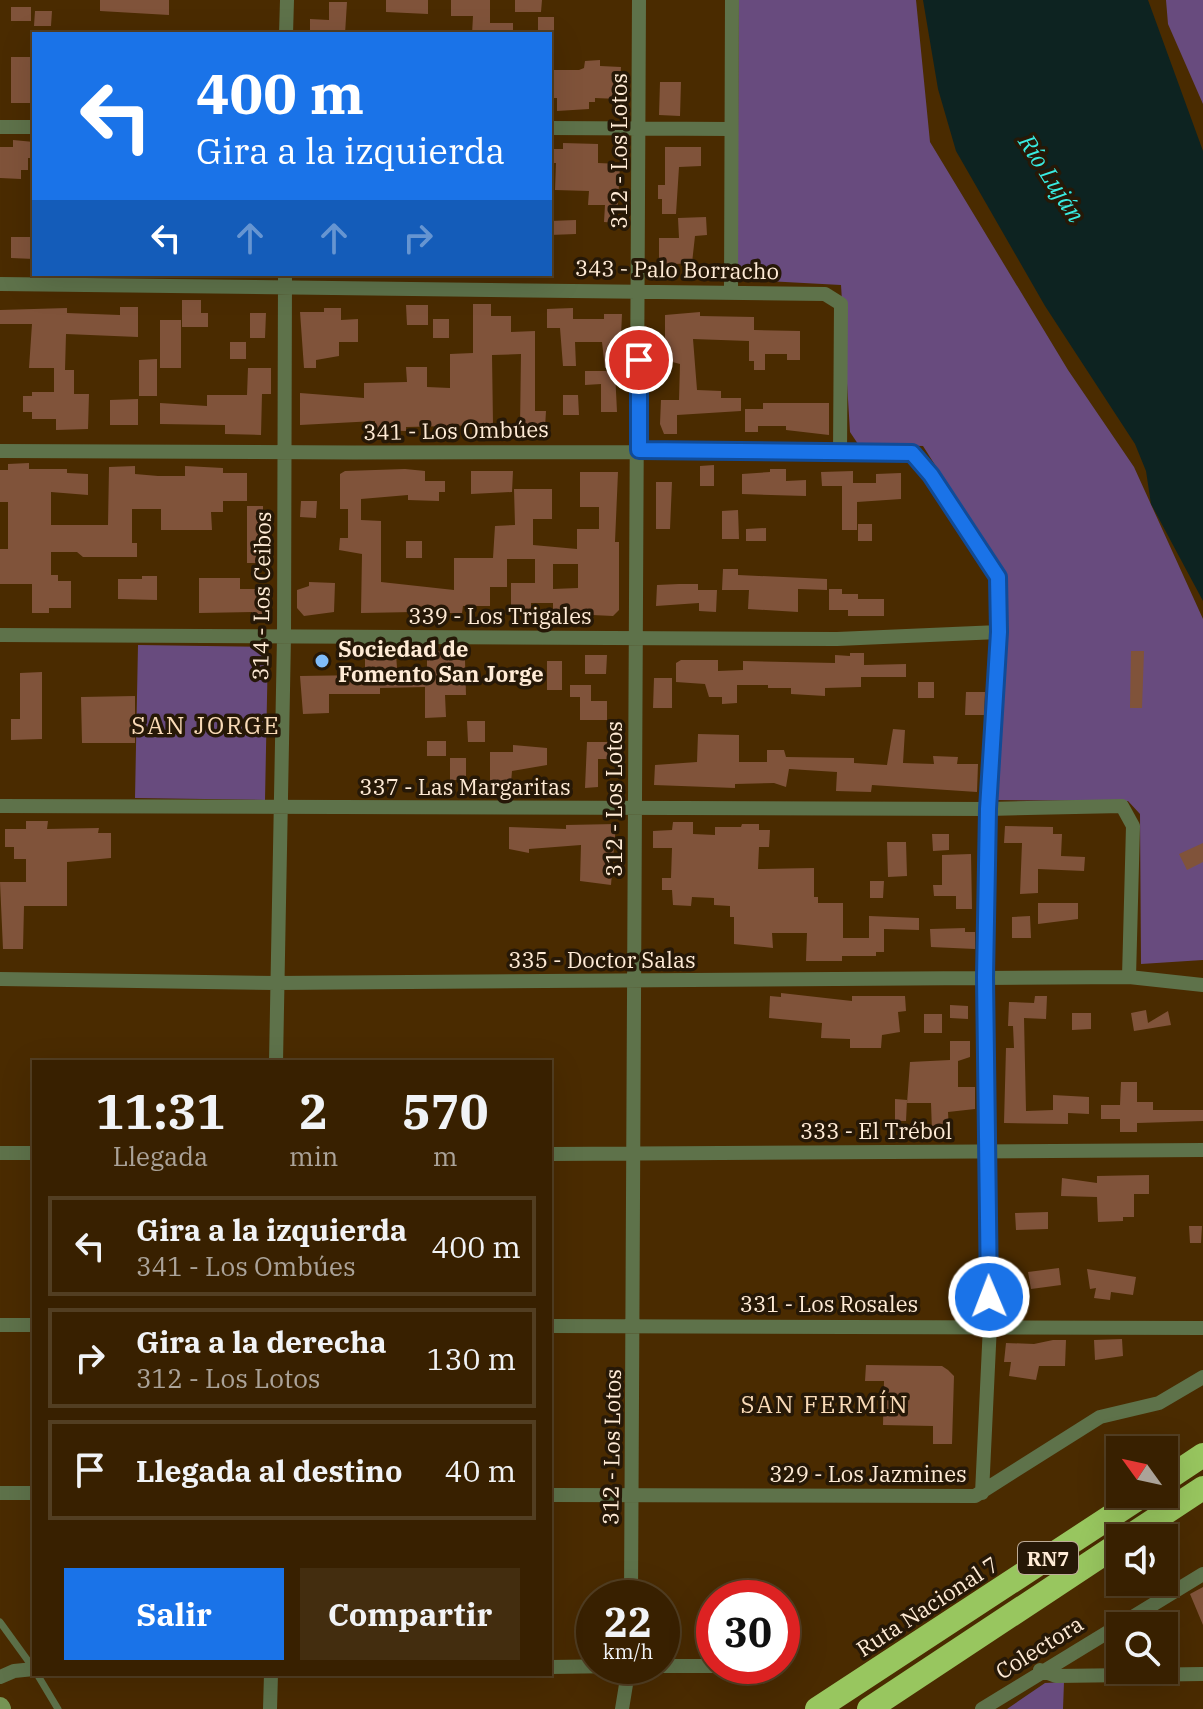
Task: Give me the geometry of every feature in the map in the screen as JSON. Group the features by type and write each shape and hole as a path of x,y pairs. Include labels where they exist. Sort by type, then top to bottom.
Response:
{"highway":[{"path":"1178,1472 1203,1455"},
{"path":"1148,1524 1203,1488"},
{"name":"Ruta Nacional 7","path":"817,1709 1124,1508"},
{"name":"RN7","path":"869,1709 1106,1552"}],"street":[{"path":"286,32 287,0"},
{"name":"312 - Los Lotos","path":"631,1580 639,0"},
{"path":"731,292 732,0"},
{"path":"0,127 32,127"},
{"path":"552,128 730,129"},
{"name":"343 - Palo Borracho","path":"0,284 285,281 825,294 841,304 840,453"},
{"name":"314 - Los Ceibos","path":"276,1060 278,808 284,637 285,281"},
{"name":"341 - Los Ombúes","path":"0,451 284,454 639,450 912,453 931,475 998,577 999,632"},
{"path":"982,1493 990,1325 985,977 988,809 999,632"},
{"name":"339 - Los Trigales","path":"0,635 837,639 999,632"},
{"name":"337 - Las Margaritas","path":"0,806 988,809 1122,806 1133,826 1129,977"},
{"name":"335 - Doctor Salas","path":"0,979 276,983 1129,977 1193,981 1203,985"},
{"name":"333 - El Trébol","path":"552,1154 1203,1150"},
{"path":"0,1153 32,1153"},
{"path":"0,1325 32,1325"},
{"name":"331 - Los Rosales","path":"552,1326 1203,1328"},
{"name":"329 - Los Jazmines","path":"552,1495 982,1493 1100,1417 1159,1403 1203,1377"},
{"path":"0,1493 32,1493"},
{"name":"Colectora","path":"982,1709 1040,1670 1203,1574"},
{"path":"552,1667 576,1667"},
{"path":"1040,1670 1056,1676 1203,1674"},
{"path":"0,1677 14,1671 32,1671"},
{"path":"270,1709 271,1676"},
{"path":"622,1709 626,1684"}],"lane":[{"path":"0,1622 32,1667"},
{"path":"38,1676 58,1709"}],"shaded area":[{"path":"739,0 916,0 930,142 1068,370 1134,467 1203,619 1203,960 1141,964 1140,814 1128,801 995,800 1007,633 989,550 923,446 858,444 850,432 841,285 747,280 737,268"},
{"path":"1166,0 1203,0 1203,104 1168,24"},
{"name":"SAN JORGE","path":"138,645 268,647 265,800 135,798"},
{"path":"1064,1682 1063,1709 1007,1709 1045,1683"}],"water":[{"name":"Río Luján","path":"923,0 1148,0 1203,151 1203,601 1151,504 1146,471 1135,444 1045,306 956,151 938,89"}],"building":[{"path":"100,0 169,0 169,15 100,11"},
{"path":"386,0 428,0 428,14 386,12"},
{"path":"451,0 490,0 490,23 513,23 513,32 472,32 473,16 451,16"},
{"path":"515,0 542,0 541,12 515,12"},
{"path":"329,2 347,2 345,32 310,32 310,19 329,20"},
{"path":"11,7 31,7 31,21 11,21"},
{"path":"35,11 52,11 51,26 34,26"},
{"path":"538,17 554,17 554,34 538,32"},
{"path":"11,57 32,57 32,103 11,103"},
{"path":"600,60 600,66 621,67 619,99 595,98 595,102 589,102 589,109 557,111 557,98 552,98 552,70 579,70 584,68 585,61"},
{"path":"660,82 681,82 680,116 659,115"},
{"path":"13,140 32,142 28,170 21,170 21,179 0,178 0,147 13,147"},
{"path":"563,143 598,144 598,163 620,164 617,223 604,222 605,205 588,205 589,191 555,190 556,163 552,163 552,149 563,149"},
{"path":"665,147 701,147 701,166 679,167 676,214 662,214 662,199 658,199 658,185 665,185"},
{"path":"706,217 707,235 695,236 692,263 659,265 659,238 679,238 678,218"},
{"path":"576,220 576,234 552,235 552,221"},
{"path":"11,237 30,237 32,259 11,258"},
{"path":"182,300 201,300 201,313 208,313 208,327 182,327"},
{"path":"473,304 491,304 491,316 511,316 511,332 535,331 535,411 546,411 545,428 520,428 521,354 492,355 493,425 406,427 406,431 375,430 375,421 300,425 300,393 364,398 364,383 407,382 406,367 427,367 427,387 450,388 450,354 473,353"},
{"path":"406,305 428,305 428,325 407,325"},
{"path":"120,307 138,307 138,337 66,334 65,370 74,370 74,394 89,394 88,429 56,430 56,419 32,419 32,412 23,412 23,396 32,396 32,392 54,392 54,368 29,368 32,324 0,324 0,310 67,308 67,313 120,315"},
{"path":"324,308 341,308 341,320 358,319 358,342 339,342 339,356 316,360 316,368 304,368 300,312 324,312"},
{"path":"573,308 573,319 604,319 604,314 622,314 620,357 627,357 627,368 605,368 602,342 575,342 576,366 563,366 560,328 547,328 547,309"},
{"path":"700,312 700,316 754,317 754,330 800,331 800,360 787,360 787,354 765,354 765,370 754,370 754,361 749,361 749,341 693,339 697,390 721,391 721,398 741,398 741,411 677,415 677,434 664,434 660,424 661,400 679,400 680,364 665,360 665,315"},
{"path":"250,313 266,313 265,338 250,338"},
{"path":"433,319 449,319 449,338 433,338"},
{"path":"160,320 181,320 181,368 160,368"},
{"path":"230,342 246,342 246,359 230,359"},
{"path":"157,359 157,396 139,396 139,360"},
{"path":"248,368 271,368 271,394 262,394 261,435 225,434 225,425 160,424 160,403 207,406 207,395 247,395"},
{"path":"585,371 615,371 617,412 601,412 601,384 585,385"},
{"path":"563,395 578,395 579,415 563,415"},
{"path":"138,399 138,425 110,425 110,400"},
{"path":"763,403 829,403 829,435 786,430 786,426 758,426 758,432 745,432 745,409 763,409"},
{"path":"29,463 29,469 67,469 67,473 88,474 88,495 51,492 51,525 108,525 109,467 135,466 135,474 158,476 185,476 185,466 223,468 223,473 247,473 247,501 223,501 223,512 211,512 212,530 161,530 161,509 132,509 132,543 137,543 137,557 83,557 77,552 51,552 51,575 58,575 58,581 71,581 71,608 49,608 49,613 32,613 32,584 0,584 0,549 8,549 8,502 0,502 0,470 8,470 8,464"},
{"path":"714,465 714,486 700,486 700,466"},
{"path":"770,469 786,469 786,481 806,480 806,496 742,494 742,474 770,472"},
{"path":"345,471 425,471 425,481 445,481 445,492 439,492 439,501 408,500 408,495 361,499 361,520 381,521 381,582 454,590 454,558 493,558 495,526 515,525 514,489 552,489 552,519 533,519 533,545 577,549 577,529 599,529 599,507 580,507 580,472 618,472 615,542 619,542 619,610 613,616 592,615 592,619 578,619 578,612 553,612 553,603 531,603 531,611 511,611 511,583 535,583 535,559 507,559 507,587 490,587 490,606 463,606 462,613 447,613 447,608 413,606 413,612 361,613 362,554 339,550 340,538 348,538 348,509 340,509 340,474","holes":["553,564 578,564 578,588 553,589"]},
{"path":"471,471 513,471 512,492 471,494"},
{"path":"853,471 853,483 876,483 876,474 901,473 901,499 857,502 857,530 842,530 842,486 822,486 821,472"},
{"path":"656,482 672,482 670,529 656,529"},
{"path":"301,501 317,501 316,518 300,517"},
{"path":"247,506 263,506 263,551 267,551 267,563 247,563"},
{"path":"738,510 739,539 722,539 722,511"},
{"path":"858,524 872,524 872,541 858,541"},
{"path":"766,528 766,541 746,541 746,529"},
{"path":"406,541 422,541 422,558 406,558"},
{"path":"723,569 738,569 738,575 827,579 827,590 798,589 798,612 748,609 749,590 722,590"},
{"path":"142,576 157,576 157,600 118,599 118,579 142,579"},
{"path":"199,578 240,578 240,589 264,589 264,618 252,618 252,612 199,613"},
{"path":"309,582 335,583 334,612 304,616 297,608 297,590 309,586"},
{"path":"698,584 698,590 717,590 716,612 699,611 699,603 656,606 657,585"},
{"path":"829,589 842,589 842,594 858,594 858,599 884,599 884,616 848,616 848,610 829,610"},
{"path":"427,651 453,651 454,660 465,660 466,695 445,695 446,717 425,718 425,687 380,688 380,694 329,694 329,713 303,714 300,676 365,675 365,656 373,654 396,654 397,668 427,668"},
{"path":"1131,651 1144,651 1142,708 1130,708"},
{"path":"850,653 864,653 864,665 906,664 906,677 861,677 861,687 825,688 825,696 791,694 791,688 768,688 768,685 737,685 737,703 722,704 722,697 709,697 705,684 676,682 676,663 681,660 718,660 718,671 743,670 743,661 835,663 835,655 850,656"},
{"path":"585,655 607,655 606,674 585,674"},
{"path":"547,661 562,661 562,690 547,690"},
{"path":"42,672 42,739 11,740 11,719 20,719 20,673"},
{"path":"654,678 672,678 672,708 653,708"},
{"path":"918,682 934,682 934,698 918,698"},
{"path":"570,685 591,685 591,701 607,701 607,720 580,720 580,697 570,697"},
{"path":"966,692 985,692 984,715 965,715"},
{"path":"135,696 135,743 82,743 81,697"},
{"path":"467,721 485,721 485,742 468,742"},
{"path":"893,729 905,730 903,763 934,764 933,756 958,757 957,764 978,764 977,792 872,785 871,792 836,791 837,772 789,769 786,787 774,783 735,784 735,788 654,785 655,765 697,762 698,734 739,735 739,762 767,762 767,750 784,750 786,757 854,758 854,763 887,765"},
{"path":"427,741 446,741 446,756 427,756"},
{"path":"587,742 611,742 611,759 598,759 598,787 585,788"},
{"path":"513,745 547,748 547,765 512,771 511,783 490,783 490,752 513,752"},
{"path":"450,758 466,758 466,780 450,780"},
{"path":"26,821 48,821 47,829 99,828 98,833 111,833 111,858 67,862 67,906 24,906 23,949 3,949 0,882 26,882 26,859 14,859 14,847 5,847 5,829 26,829"},
{"path":"673,822 693,822 693,834 715,835 715,827 741,827 742,824 759,824 759,830 770,830 769,847 759,847 758,869 814,868 814,897 818,897 818,903 843,903 843,938 869,938 869,916 919,918 919,930 884,929 884,952 876,952 876,956 842,956 842,961 806,961 807,933 772,933 773,948 734,944 734,917 730,917 730,906 714,905 714,898 692,897 691,906 673,905 672,890 662,890 662,878 671,878 672,848 653,848 653,831 672,830"},
{"path":"616,824 611,885 580,881 581,845 529,849 529,853 509,849 509,827 566,829 566,825"},
{"path":"1005,826 1053,827 1053,834 1062,834 1061,856 1085,857 1084,871 1038,869 1038,893 1020,894 1022,843 1004,843"},
{"path":"932,834 949,834 949,850 933,851"},
{"path":"887,842 906,842 907,876 888,877"},
{"path":"1203,843 1203,862 1187,870 1179,854"},
{"path":"971,854 972,909 956,909 956,896 934,896 933,885 942,885 942,855"},
{"path":"870,881 884,881 883,898 870,898"},
{"path":"1038,903 1078,903 1078,919 1038,924"},
{"path":"1030,916 1031,938 1012,938 1012,917"},
{"path":"965,928 965,932 975,932 975,949 931,947 930,929"},
{"path":"781,993 852,1001 852,996 905,996 906,1011 898,1012 900,1032 882,1035 881,1048 850,1048 850,1039 821,1038 822,1023 769,1018 770,996 781,997"},
{"path":"1035,996 1047,996 1046,1019 1024,1018 1026,1111 1053,1110 1053,1095 1089,1097 1089,1114 1068,1113 1068,1124 1004,1123 1006,1048 1014,1048 1013,1026 1008,1026 1009,1002 1034,1003"},
{"path":"950,1005 968,1006 968,1019 950,1018"},
{"path":"1146,1010 1148,1023 1168,1011 1171,1025 1134,1031 1131,1013"},
{"path":"1072,1013 1091,1013 1091,1029 1072,1030"},
{"path":"924,1014 942,1014 942,1033 924,1033"},
{"path":"950,1041 970,1041 970,1057 958,1061 958,1087 975,1087 975,1109 948,1112 949,1131 932,1131 931,1103 907,1103 910,1062 950,1060"},
{"path":"1121,1082 1137,1082 1137,1102 1153,1102 1153,1110 1203,1110 1203,1121 1137,1123 1137,1132 1120,1132 1120,1119 1101,1119 1101,1105 1120,1105"},
{"path":"895,1099 907,1100 906,1121 895,1121"},
{"path":"1149,1175 1149,1194 1134,1194 1134,1217 1123,1217 1123,1221 1098,1222 1097,1197 1061,1196 1062,1178 1097,1183 1097,1176"},
{"path":"1048,1212 1048,1229 1016,1230 1015,1213"},
{"path":"1189,1226 1202,1226 1201,1243 1190,1243"},
{"path":"1059,1268 1061,1285 1031,1289 1028,1272"},
{"path":"1087,1269 1136,1277 1133,1295 1111,1292 1110,1300 1094,1298 1096,1288 1090,1289"},
{"path":"1122,1339 1123,1356 1095,1360 1094,1340"},
{"path":"1066,1340 1065,1366 1039,1366 1036,1380 1009,1376 1011,1362 1004,1362 1006,1343 1034,1344"},
{"path":"866,1365 942,1366 948,1370 954,1376 952,1444 933,1444 933,1426 883,1425 884,1381 865,1381"},
{"path":"1203,1587 1203,1625 1190,1594"}],"place":[{"name":"Sociedad de Fomento San Jorge","path":"322,661"}],"district":[{"name":"SAN JORGE","path":"206,725"},
{"name":"SAN FERMÍN","path":"825,1404"}],"route":[{"path":"639,360 639,450 912,453 931,475 998,577 999,632 988,809 985,977 989,1297"}]}
